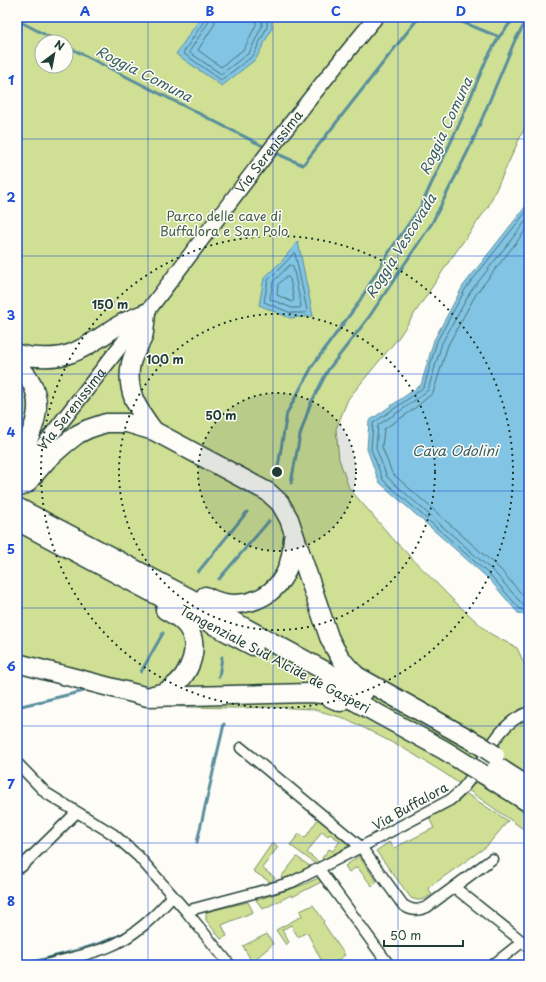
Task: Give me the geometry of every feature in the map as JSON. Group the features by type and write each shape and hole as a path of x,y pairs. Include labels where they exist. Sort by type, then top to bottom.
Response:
{"highway":[{"path":"17,354 47,357 72,353 99,340 123,323 146,313"},
{"path":"146,313 143,336 131,363 130,380 132,395 138,410 154,431"},
{"path":"17,365 26,373 35,390 37,403 32,431 28,442 17,459"},
{"path":"17,488 26,484 47,460 78,434 88,429 106,424 126,423 154,431 268,492 280,503 289,519 329,637 336,652 345,665 357,676 482,759"},
{"name":"Tangenziale Sud Alcide de Gasperi","path":"17,512 48,539 267,653 444,750 482,759 529,803"},
{"name":"Tangenziale Sud Alcide de Gasperi","path":"17,512 103,552 280,646 514,777 529,787"},
{"path":"103,552 139,561 209,598 227,604 240,605 264,597 278,585 286,573 291,557 294,533"},
{"path":"48,539 79,564 169,612 183,622 190,632 194,642 194,651 191,663 186,673 168,690 148,697"},
{"path":"17,663 148,697 310,693 322,694 405,738 444,750"}],"main road":[{"name":"Via Serenissima","path":"17,479 146,313 273,144 376,17"}],"street":[{"name":"Via Buffalora","path":"186,911 292,882 362,847 456,795 462,790 498,734 516,718 529,712"},
{"path":"241,748 362,847 403,905 410,910 417,911 427,907 492,859"},
{"path":"17,763 46,793 76,813 113,834 138,856 186,911 230,965"},
{"path":"21,868 76,813"},
{"path":"319,869 389,965"},
{"path":"454,887 526,945 493,965"},
{"path":"46,965 109,947 133,934 153,918 173,896"}],"green space":[{"name":"Parco delle cave di Buffalora e San Polo","path":"17,17 529,17 529,118 488,207 450,260 399,337 348,399 336,429 339,459 349,488 394,540 453,600 489,633 517,648 525,665 529,666 529,833 444,773 410,752 347,719 313,709 271,707 235,708 149,706 17,671"},
{"path":"467,794 508,821 487,846 428,888 432,894 427,898 417,900 411,898 376,851 389,842 394,848 434,828 429,818"},
{"path":"318,819 351,844 324,860 322,858 329,849 333,851 340,841 330,834 328,836 322,831 307,853 320,863 317,865 290,845 299,834 305,838"},
{"path":"273,842 278,847 262,868 275,878 272,883 253,871"},
{"path":"359,856 377,882 372,886 357,867 349,872 345,866"},
{"path":"297,857 311,867 284,879 281,877"},
{"path":"318,878 321,882 292,897 291,895 263,909 256,900 303,885"},
{"path":"248,902 253,912 222,925 227,936 221,939 206,920 206,912"},
{"path":"313,905 324,921 323,923 345,955 331,965 322,965 323,964 307,932 298,937 291,925 282,930 289,942 286,945 276,930 302,916 300,911"},
{"path":"267,934 273,944 252,962 243,946"}],"water":[{"path":"201,17 271,17 272,28 256,59 222,86 176,54"},
{"name":"Cava Odolini","path":"529,199 529,616 518,613 490,580 379,482 367,449 369,421 421,385 434,340 463,286 526,206"},
{"path":"298,241 313,316 290,318 259,305 264,278 282,261"}],"waterway":[{"name":"Roggia Comuna","path":"273,152 303,165 419,17"},
{"name":"Roggia Comuna","path":"450,17 499,37"},
{"name":"Roggia Comuna","path":"277,473 287,413 313,365 357,305 391,249 421,206 462,118 487,58 499,37 515,17"},
{"name":"Roggia Vescovada","path":"291,483 300,435 310,405 328,370 369,317 432,223 471,145 515,40 529,17"},
{"name":"Roggia Comuna","path":"17,20 44,34"},
{"name":"Roggia Comuna","path":"74,50 267,148"},
{"name":"Roggia Comuna","path":"198,572 247,512"},
{"name":"Roggia Vescovada","path":"219,579 269,521"},
{"name":"Roggia Comuna","path":"141,672 163,633"},
{"name":"Roggia Vescovada","path":"219,677 222,657"},
{"name":"Roggia Comuna","path":"17,707 84,691"},
{"name":"Roggia Vescovada","path":"197,842 224,724"},
{"name":"Roggia Vescovada","path":"21,965 104,942 130,930"}]}
